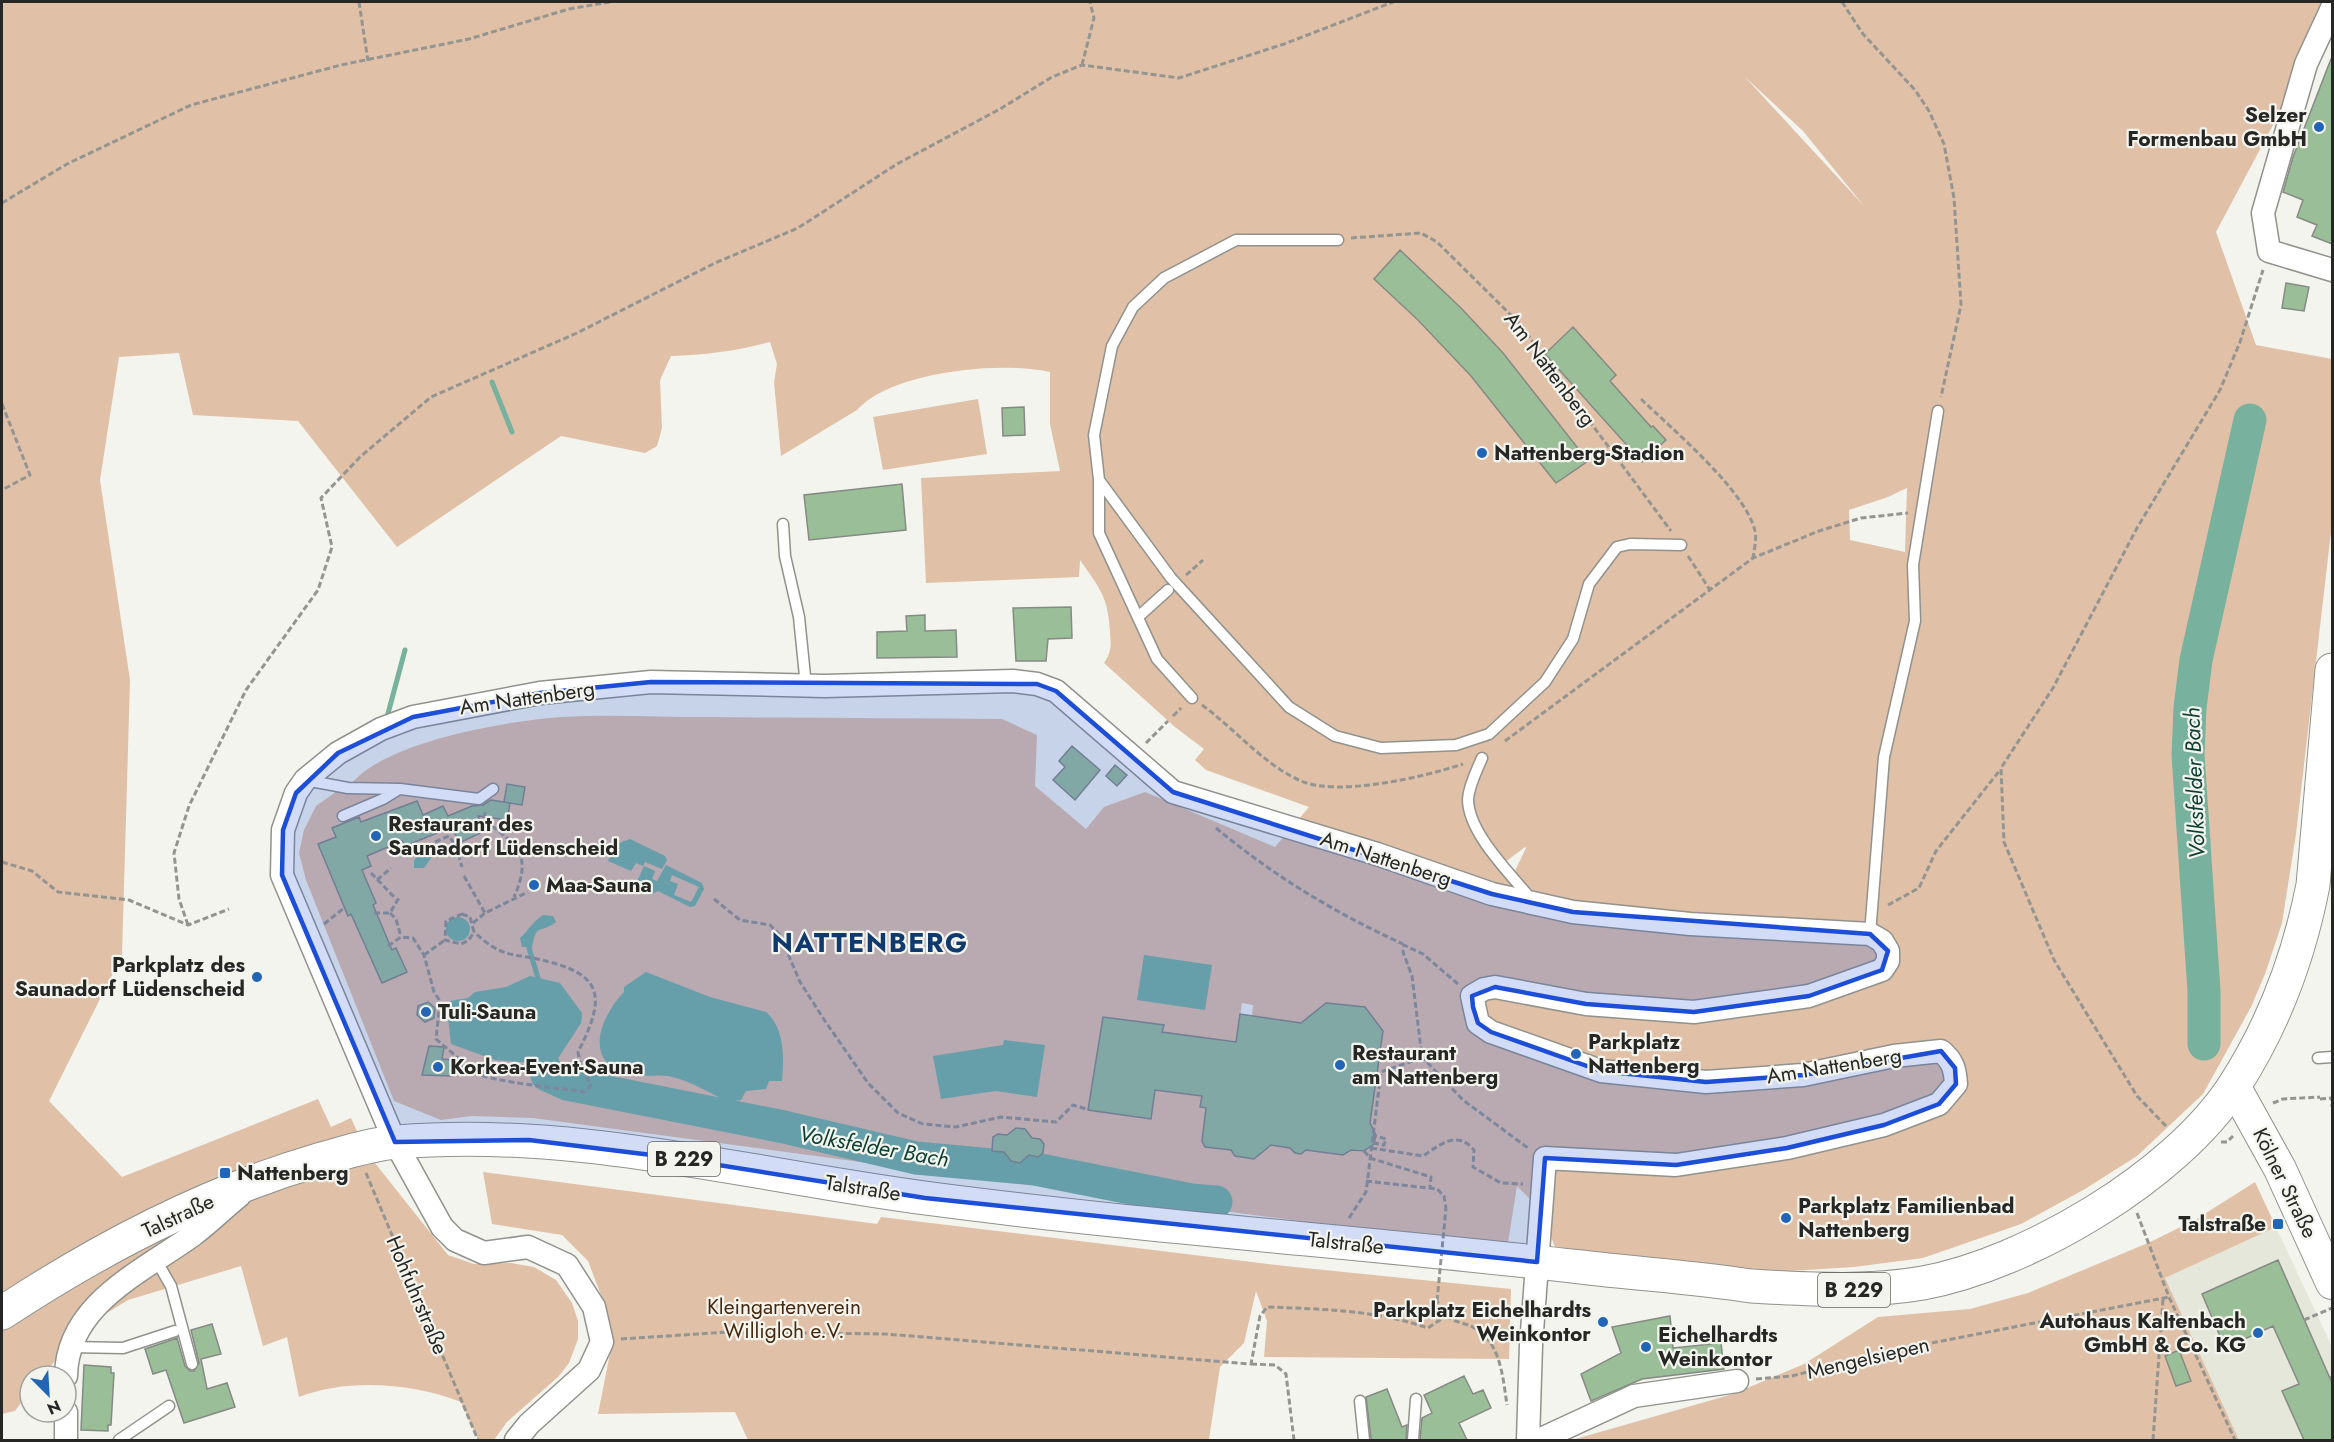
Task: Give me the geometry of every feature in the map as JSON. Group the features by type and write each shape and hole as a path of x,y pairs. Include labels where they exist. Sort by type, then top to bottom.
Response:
{"main road":[{"name":"Talstraße","path":"2,1313 102,1253 169,1218 257,1180 356,1149 394,1142 529,1140 668,1157 925,1198 1751,1286 1836,1291 1878,1289 1949,1277 2047,1240 2127,1189 2183,1143 2210,1116 2234,1086 2290,977 2306,920 2313,885 2332,669"},
{"name":"Kölner Straße","path":"2234,1086 2280,1168 2332,1283"}],"street":[{"path":"2332,8 2306,64 2263,213 2270,251 2332,270"},
{"name":"Am Nattenberg","path":"394,1142 282,875 283,830 296,793 305,780 338,753 381,729 413,717 540,693 651,682 806,686 1013,681 1037,684 1056,691 1134,755 1173,792 1377,854 1492,894 1573,912 1690,924 1870,934"},
{"path":"1473,996 1484,989 1495,987 1586,1004 1694,1012 1809,996 1882,970 1888,961 1888,951 1882,941 1870,934"},
{"name":"Am Nattenberg","path":"1473,996 1478,1023 1491,1032 1602,1071 1706,1082 1803,1075 1894,1056 1941,1051 1955,1068 1956,1084 1939,1104 1884,1125 1787,1148 1676,1165 1545,1158"},
{"path":"394,1142 442,1227 455,1240 484,1253 528,1247 567,1264 594,1306 602,1342 589,1371 529,1424 516,1440"},
{"path":"1545,1158 1531,1434 1634,1396 1737,1381"},
{"path":"67,1364 69,1347 76,1331 113,1288 194,1233 257,1180"},
{"path":"66,1424 66,1440"}],"lane":[{"path":"1192,698 1157,658 1099,533 1099,480 1094,435 1102,385 1112,346 1133,307 1164,278 1236,240 1338,240"},
{"path":"1870,934 1884,757 1915,621 1913,565 1938,411"},
{"path":"1099,480 1171,578 1289,706 1335,736 1381,748 1456,745 1490,734 1545,682 1573,639 1589,584 1617,547 1630,544 1681,545"},
{"path":"783,524 785,556 799,617 806,686"},
{"path":"1138,617 1168,590"},
{"path":"1482,758 1468,799 1473,820 1482,838 1534,904"},
{"path":"305,780 348,788 400,789 479,799 493,789"},
{"path":"344,816 383,800 400,789"},
{"path":"2318,1058 2332,1057"},
{"path":"156,1260 171,1286 192,1364"},
{"path":"69,1347 123,1348 175,1331"},
{"path":"1413,1440 1416,1399"},
{"path":"1360,1401 1364,1440"},
{"path":"119,1440 169,1406"}],"path":[{"path":"359,2 369,61"},
{"path":"2,203 67,164 191,105 331,68 469,39 569,9 609,2"},
{"path":"1082,64 1094,18 1090,2"},
{"path":"188,924 179,899 174,852 189,806 246,690 318,590 332,547 321,498 360,457 431,397 577,333 715,263 798,228 897,164 1000,109 1052,77 1082,64 1179,78 1293,40 1393,2"},
{"path":"1842,2 1863,34 1915,90 1929,111 1944,144 1954,198 1961,305 1938,411"},
{"name":"Am Nattenberg","path":"1338,240 1421,233 1437,242 1522,326 1553,372 1681,545 1710,590"},
{"path":"1870,934 1890,903 1918,888 1936,851 2001,768 2054,688 2137,528 2220,390 2240,342 2270,251"},
{"path":"1641,399 1724,479 1751,519 1756,533 1753,558"},
{"path":"2,404 30,475 2,490"},
{"path":"1173,716 1192,698 1277,766 1315,786 1343,787 1427,777 1482,758 1753,558 1819,531 1861,518 1921,511"},
{"path":"1181,579 1203,560"},
{"path":"1134,755 1168,721"},
{"path":"2001,768 2004,842 2054,960 2137,1096 2183,1143"},
{"path":"479,799 488,801 484,820 517,845 521,855 523,874 514,897"},
{"path":"1213,825 1275,872 1345,918 1423,954 1473,996"},
{"path":"435,842 449,836 456,846 462,867"},
{"path":"2,862 32,871 58,892 129,900 188,924 229,909"},
{"path":"377,880 391,868"},
{"path":"371,873 396,899"},
{"path":"464,876 485,913"},
{"path":"473,923 485,913 528,892"},
{"path":"390,913 396,899 400,896"},
{"path":"714,899 741,920 770,925 780,935 800,982 825,1021 868,1083 898,1113 922,1124 956,1127 1001,1117 1056,1122 1073,1105 1086,1109"},
{"path":"374,913 390,913 396,919 401,937"},
{"path":"462,914 470,917 474,932 469,940 461,944 445,940 446,921 462,914"},
{"path":"388,946 401,937 413,938 424,956 434,992 440,1001 436,1039 458,1058 457,1064 463,1070 482,1077 585,1092 591,1085 581,1067 578,1052 595,1004 597,994 594,987 583,975 558,963 500,951 474,932"},
{"path":"424,956 445,940"},
{"path":"1404,945 1403,952 1413,976 1422,1057 1463,1100 1521,1145 1545,1158"},
{"path":"1334,1242 1366,1192 1368,1161 1381,1072 1422,1057"},
{"path":"2320,1099 2332,1098 2332,1107"},
{"path":"1372,1143 1385,1143 1384,1137 1373,1135"},
{"path":"1371,1148 1423,1156 1454,1138 1461,1139 1474,1150 1473,1167 1485,1175 1501,1183 1543,1187"},
{"name":"Hohfuhrstraße","path":"356,1149 477,1440"},
{"path":"1364,1151 1370,1158 1431,1177 1430,1188"},
{"path":"1366,1181 1437,1189 1444,1196 1446,1208 1437,1300 1446,1316 1456,1323 1473,1327 1487,1336 1497,1356 1510,1423 1531,1434"},
{"path":"2127,1189 2169,1298 2235,1440"},
{"name":"Mengelsiepen","path":"1737,1381 1792,1376 1890,1351 2169,1298"},
{"path":"2153,1440 2163,1299"},
{"path":"1251,1364 1260,1316 1268,1307 1365,1312 1395,1317 1428,1328 1446,1316"},
{"path":"2304,1320 2332,1308"},
{"path":"602,1342 636,1336 728,1332 886,1334 1275,1365 1286,1374 1294,1440"}],"highlighted area":[{"path":"651,682 1037,684 1056,691 1173,792 1492,894 1573,912 1870,934 1888,951 1882,970 1809,996 1694,1012 1586,1004 1495,987 1472,996 1473,1007 1478,1023 1491,1032 1601,1071 1706,1082 1803,1075 1941,1051 1955,1068 1956,1084 1939,1104 1884,1125 1787,1148 1676,1165 1545,1158 1537,1262 925,1198 668,1157 529,1140 395,1142 282,875 283,830 296,793 338,753 413,717 540,693"}],"shaded area":[{"path":"630,839 665,856 667,860 662,869 645,862 643,866 636,863 631,871 608,861 616,841 619,843"},
{"path":"431,843 438,848 424,868 414,868 414,860"},
{"path":"666,865 702,883 704,889 695,906 690,907 658,891 650,895 634,888 644,866 655,871 652,879 657,881","holes":["672,875 699,887 691,902 674,895 678,884 670,881"]},
{"path":"543,915 553,916 556,922 535,934 532,947 522,947 520,938"},
{"path":"458,917 463,918 469,924 469,934 463,940 458,941 453,940 447,934 446,929 447,924 453,918"},
{"path":"1144,955 1212,965 1205,1010 1137,1000"},
{"path":"646,972 710,997 766,1012 777,1026 780,1035 783,1054 782,1081 769,1081 766,1089 746,1091 741,1100 734,1101 733,1104 676,1078 632,1075 613,1068 604,1059 600,1049 603,1025 608,1013 624,992 624,987"},
{"path":"530,976 560,983 582,1013 581,1023 559,1057 543,1064 495,1060 451,1044 448,1017 450,1001 468,998 475,992 506,987"},
{"path":"1004,1040 1045,1045 1037,1097 996,1091 941,1099 933,1056 1003,1045"},
{"name":"Autohaus Kaltenbach GmbH & Co. KG","path":"2276,1227 2332,1347 2332,1440 2239,1440 2165,1278"}],"green space":[{"path":"2,2 2332,2 2332,14 2216,232 2256,345 2332,359 2332,523 2296,834 2282,923 2251,1007 2203,1094 2137,1156 2085,1189 2021,1224 1923,1258 1854,1267 1772,1272 1556,1250 1541,1210 1517,1186 1507,1249 533,1118 472,1116 441,1120 394,1101 306,880 299,853 304,830 316,806 337,791 345,794 359,776 381,761 409,748 475,730 537,719 579,716 1002,719 1037,735 1035,786 1086,829 1104,807 1145,792 1275,847 1309,807 1206,770 1195,760 1204,749 1175,727 1104,663 1111,645 1105,601 1098,586 1080,560 1079,577 926,583 921,478 1060,471 1050,424 1050,372 1029,369 977,369 948,372 895,386 873,397 857,410 781,456 774,382 777,364 770,342 721,352 671,356 660,380 662,428 657,446 645,453 561,436 397,547 298,421 193,415 179,353 119,357 100,480 130,680 122,955 49,1101 122,1177 318,1099 331,1127 351,1118 367,1153 448,1255 474,1264 511,1263 534,1267 556,1280 572,1303 578,1321 578,1339 569,1363 558,1377 507,1422 494,1440 478,1440 461,1402 422,1391 402,1387 359,1385 318,1391 299,1397 287,1337 263,1346 241,1266 128,1300 102,1316 52,1364 18,1364 18,1407 15,1411 2,1414","holes":["1745,77 1803,131 1864,206","1907,488 1905,552 1850,540 1849,510","1526,848 1512,877 1500,866","1242,1003 1253,1005 1251,1027 1270,1029 1273,1019 1302,1023 1326,1003 1365,1007 1383,1031 1370,1123 1376,1135 1374,1144 1362,1152 1351,1150 1343,1155 1306,1150 1300,1154 1295,1153 1291,1148 1271,1145 1254,1159 1214,1137 1213,1148 1205,1147 1202,1141 1204,1122 1245,1113 1201,1107 1202,1096 1155,1090 1151,1118 1089,1110 1103,1017 1163,1025 1162,1032 1236,1042"]},
{"path":"978,399 987,454 883,470 873,417"},
{"name":"Kleingartenverein Willigloh e.V.","path":"483,1172 877,1224 881,1217 1285,1266 1511,1289 1509,1359 1264,1357 1267,1321 1256,1291 1244,1343 1220,1367 1209,1439 748,1440 735,1412 598,1414 612,1343 606,1308 588,1261 562,1235 492,1224"},
{"path":"2255,1182 2276,1227 2165,1278 2239,1440 1572,1440 1733,1394 1804,1364 1878,1317 1970,1309 2028,1293 2148,1243 2195,1220"}],"building":[{"name":"Selzer Formenbau GmbH","path":"2331,59 2332,244 2312,236 2317,225 2297,217 2303,200 2283,192 2293,157"},
{"path":"1400,250 1461,308 1503,353 1588,461 1556,483 1471,376 1418,320 1374,279"},
{"path":"2286,283 2309,287 2304,311 2282,308"},
{"path":"1573,327 1616,375 1610,381 1651,427 1653,426 1666,440 1642,462 1545,354"},
{"path":"1024,407 1025,435 1003,436 1002,408"},
{"path":"902,484 906,530 809,540 804,495"},
{"path":"1071,607 1072,638 1048,639 1046,661 1016,661 1013,608"},
{"path":"925,615 925,631 956,630 957,657 877,658 877,632 907,631 906,616"},
{"path":"1072,746 1100,770 1075,800 1053,780 1065,767 1059,761"},
{"path":"1115,765 1127,775 1117,786 1106,776"},
{"path":"507,784 525,787 522,805 504,802"},
{"path":"491,800 510,803 507,820 478,816 485,831 459,843 452,827 405,846 402,841 367,856 371,866 362,870 376,903 373,905 392,950 396,948 407,972 382,983 351,914 348,916 318,844 336,837 332,828 359,817 361,822 417,801 423,815 443,806 448,816 472,806 483,805"},
{"name":"Tuli-Sauna","path":"428,1002 435,1008 434,1018 425,1022 417,1015 418,1006"},
{"path":"1326,1003 1365,1007 1383,1031 1370,1123 1376,1135 1374,1144 1364,1151 1351,1150 1343,1155 1306,1150 1301,1154 1295,1153 1290,1148 1271,1145 1254,1159 1235,1156 1231,1150 1205,1147 1202,1141 1206,1108 1200,1107 1202,1096 1155,1090 1151,1119 1088,1110 1103,1017 1164,1025 1162,1032 1236,1042 1240,1014 1301,1023"},
{"name":"Korkea-Event-Sauna","path":"429,1046 444,1047 442,1059 454,1060 452,1076 422,1075"},
{"path":"1016,1128 1025,1129 1032,1138 1040,1139 1044,1144 1043,1153 1038,1157 1029,1155 1020,1163 1011,1161 1004,1152 992,1151 993,1137 998,1134 1007,1135"},
{"path":"2278,1260 2332,1383 2332,1440 2304,1440 2282,1391 2299,1384 2273,1326 2225,1348 2202,1294"},
{"path":"1670,1316 1673,1348 1721,1343 1724,1369 1642,1379 1591,1401 1581,1374 1621,1353 1612,1327"},
{"path":"212,1324 221,1354 201,1359 207,1389 227,1383 235,1407 184,1423 166,1370 153,1374 145,1349 177,1338 185,1366 190,1371 194,1371 199,1363 191,1330"},
{"path":"2179,1350 2191,1381 2176,1386 2165,1356"},
{"path":"84,1365 111,1367 111,1373 114,1373 111,1425 108,1425 108,1431 81,1430"},
{"path":"1464,1376 1473,1394 1483,1390 1491,1408 1459,1423 1467,1440 1420,1440 1422,1418 1432,1413 1424,1395"},
{"path":"1387,1389 1402,1427 1407,1425 1406,1440 1372,1440 1371,1438 1366,1397"}],"waterway":[{"path":"492,382 512,432"},
{"name":"Volksfelder Bach","path":"2204,1044 2204,991 2188,755 2190,708 2196,660 2250,420"},
{"path":"386,721 405,650"},
{"path":"2192,810 2208,840"},
{"path":"529,948 538,978"},
{"name":"Volksfelder Bach","path":"543,1064 547,1075 567,1084 784,1127 916,1158 1035,1169 1191,1200 1216,1202"}],"place":[{"name":"Selzer Formenbau GmbH","path":"2319,127"},
{"name":"Nattenberg-Stadion","path":"1482,453"},
{"name":"Restaurant des Saunadorf Lüdenscheid","path":"376,836"},
{"name":"Maa-Sauna","path":"534,885"},
{"name":"Parkplatz des Saunadorf Lüdenscheid","path":"257,977"},
{"name":"Tuli-Sauna","path":"426,1012"},
{"name":"Parkplatz Nattenberg","path":"1576,1054"},
{"name":"Restaurant am Nattenberg","path":"1340,1065"},
{"name":"Korkea-Event-Sauna","path":"438,1067"},
{"name":"Nattenberg","path":"225,1173"},
{"name":"Parkplatz Familienbad Nattenberg","path":"1786,1218"},
{"name":"Talstraße","path":"2278,1224"},
{"name":"Parkplatz Eichelhardts Weinkontor","path":"1603,1322"},
{"name":"Autohaus Kaltenbach GmbH & Co. KG","path":"2258,1333"},
{"name":"Eichelhardts Weinkontor","path":"1646,1347"}],"district":[{"name":"NATTENBERG","path":"870,943"}]}
